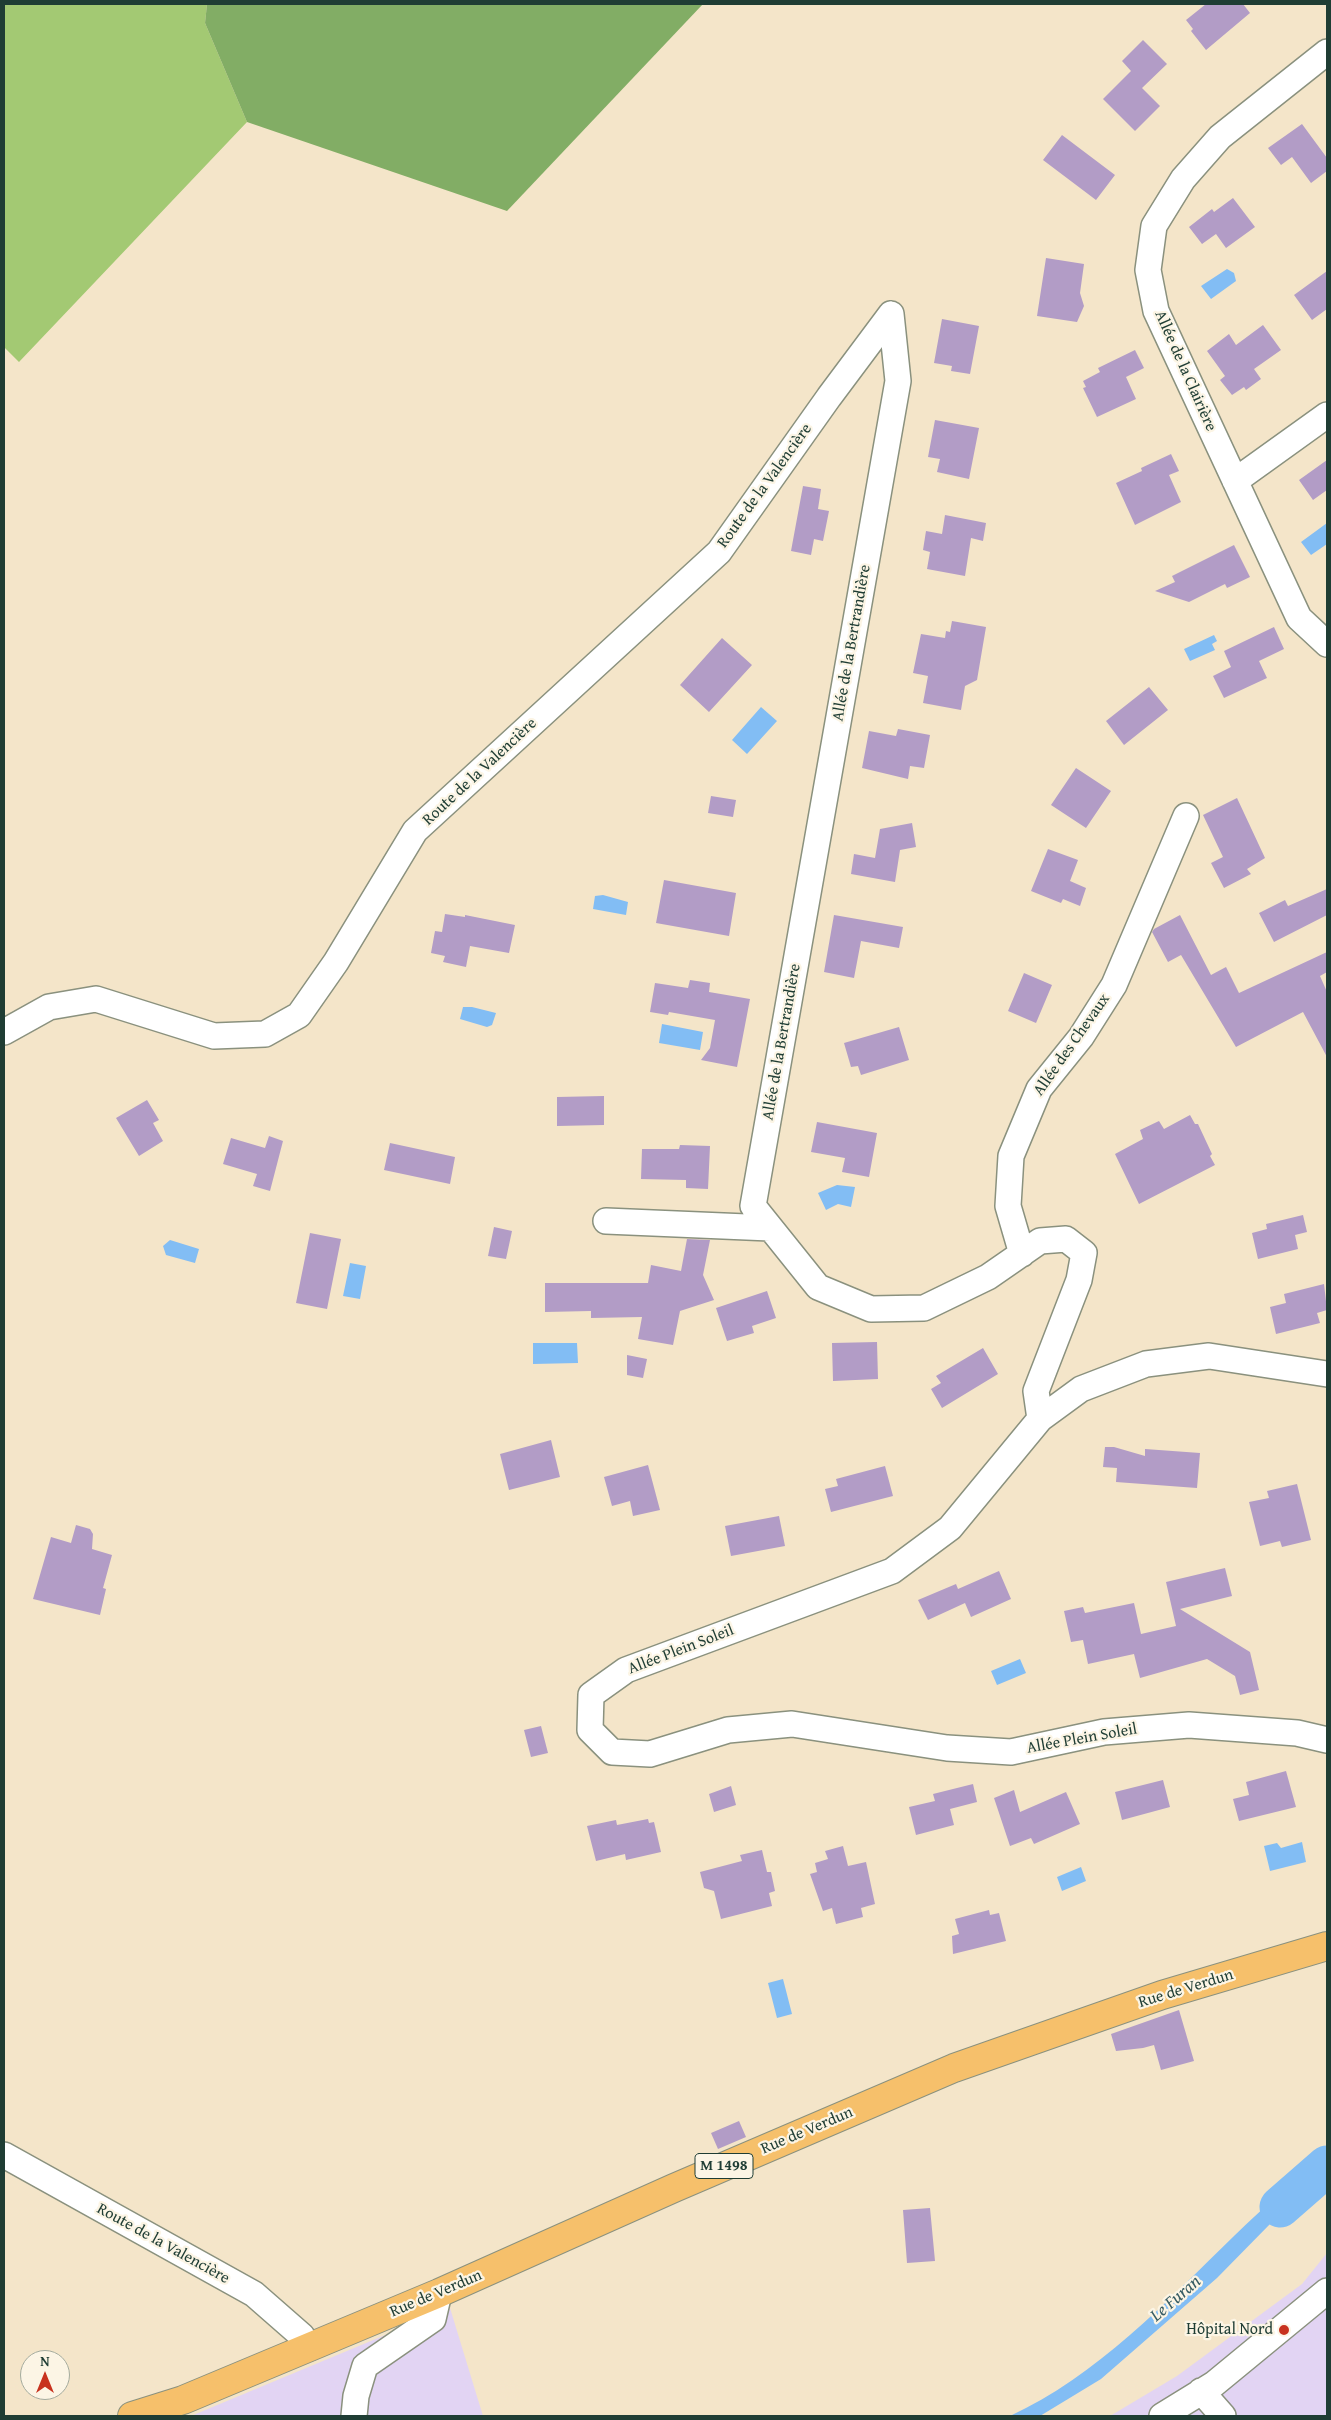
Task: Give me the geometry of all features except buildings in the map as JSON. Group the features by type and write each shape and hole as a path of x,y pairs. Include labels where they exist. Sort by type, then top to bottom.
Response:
{"main road":[{"name":"Rue de Verdun","path":"132,2416 183,2400 440,2293 674,2188 954,2068 1162,1995 1327,1946"}],"street":[{"name":"Allée de la Clairière","path":"1327,52 1220,137 1183,179 1154,226 1148,270 1156,311 1299,618 1327,644"},
{"name":"Route de la Valencière","path":"4,1032 49,1007 96,999 214,1036 265,1034 299,1015 336,962 415,831 719,552 891,314"},
{"name":"Allée de la Bertrandière","path":"891,314 898,381 753,1206 818,1287 871,1309 924,1308 988,1276 1040,1241 1066,1240 1084,1253 1079,1280 1036,1391 1040,1419"},
{"path":"1235,481 1327,414"},
{"name":"Allée des Chevaux","path":"1022,1254 1008,1206 1011,1156 1039,1089 1081,1037 1114,985 1186,816"},
{"path":"606,1221 770,1228"},
{"name":"Allée Plein Soleil","path":"1327,1374 1209,1356 1146,1364 1081,1388 1040,1419 950,1528 892,1570 626,1670 591,1695 590,1730 612,1752 650,1754 728,1730 792,1724 947,1748 1011,1752 1104,1732 1189,1724 1297,1733 1327,1740"},
{"name":"Route de la Valencière","path":"4,2155 254,2294 302,2336 309,2348"},
{"path":"1162,2416 1214,2384 1327,2291"},
{"path":"354,2416 356,2396 365,2366 433,2319 440,2293"},
{"path":"1201,2391 1223,2416"}],"shaded area":[{"name":"Hôpital Nord","path":"1327,2253 1327,2416 1110,2416 1177,2376 1302,2284"},
{"path":"450,2308 483,2416 191,2416"}],"green space":[{"path":"4,4 207,4 205,23 247,122 19,362 4,347"},
{"path":"207,4 703,4 507,211 247,122 205,23"}],"water":[{"path":"1227,269 1234,273 1236,281 1211,299 1201,286"},
{"path":"1327,523 1327,544 1311,555 1301,542"},
{"path":"1214,635 1217,641 1212,644 1215,650 1190,661 1184,649"},
{"path":"761,707 777,721 747,754 732,740"},
{"path":"603,895 628,902 626,915 593,909 595,896"},
{"path":"463,1007 472,1007 496,1013 492,1025 487,1027 460,1019"},
{"path":"662,1024 703,1032 700,1050 659,1043"},
{"path":"837,1185 855,1187 851,1207 838,1204 826,1210 818,1193"},
{"path":"170,1240 199,1249 195,1263 166,1255 163,1246"},
{"path":"350,1263 366,1266 360,1299 343,1296"},
{"path":"533,1343 577,1343 578,1363 533,1364"},
{"path":"1020,1659 1026,1673 997,1685 991,1671"},
{"path":"1302,1842 1306,1862 1270,1871 1264,1846 1277,1843 1281,1848"},
{"path":"1081,1867 1086,1881 1062,1891 1057,1877"},
{"path":"783,1979 792,2014 777,2018 768,1983"},
{"path":"1327,2147 1327,2166 1217,2278 1101,2379 1040,2416 1010,2416 1072,2380 1129,2336"}],"waterway":[{"name":"Le Furan","path":"1280,2207 1327,2166"}],"place":[{"name":"Hôpital Nord","path":"1284,2330"}]}
